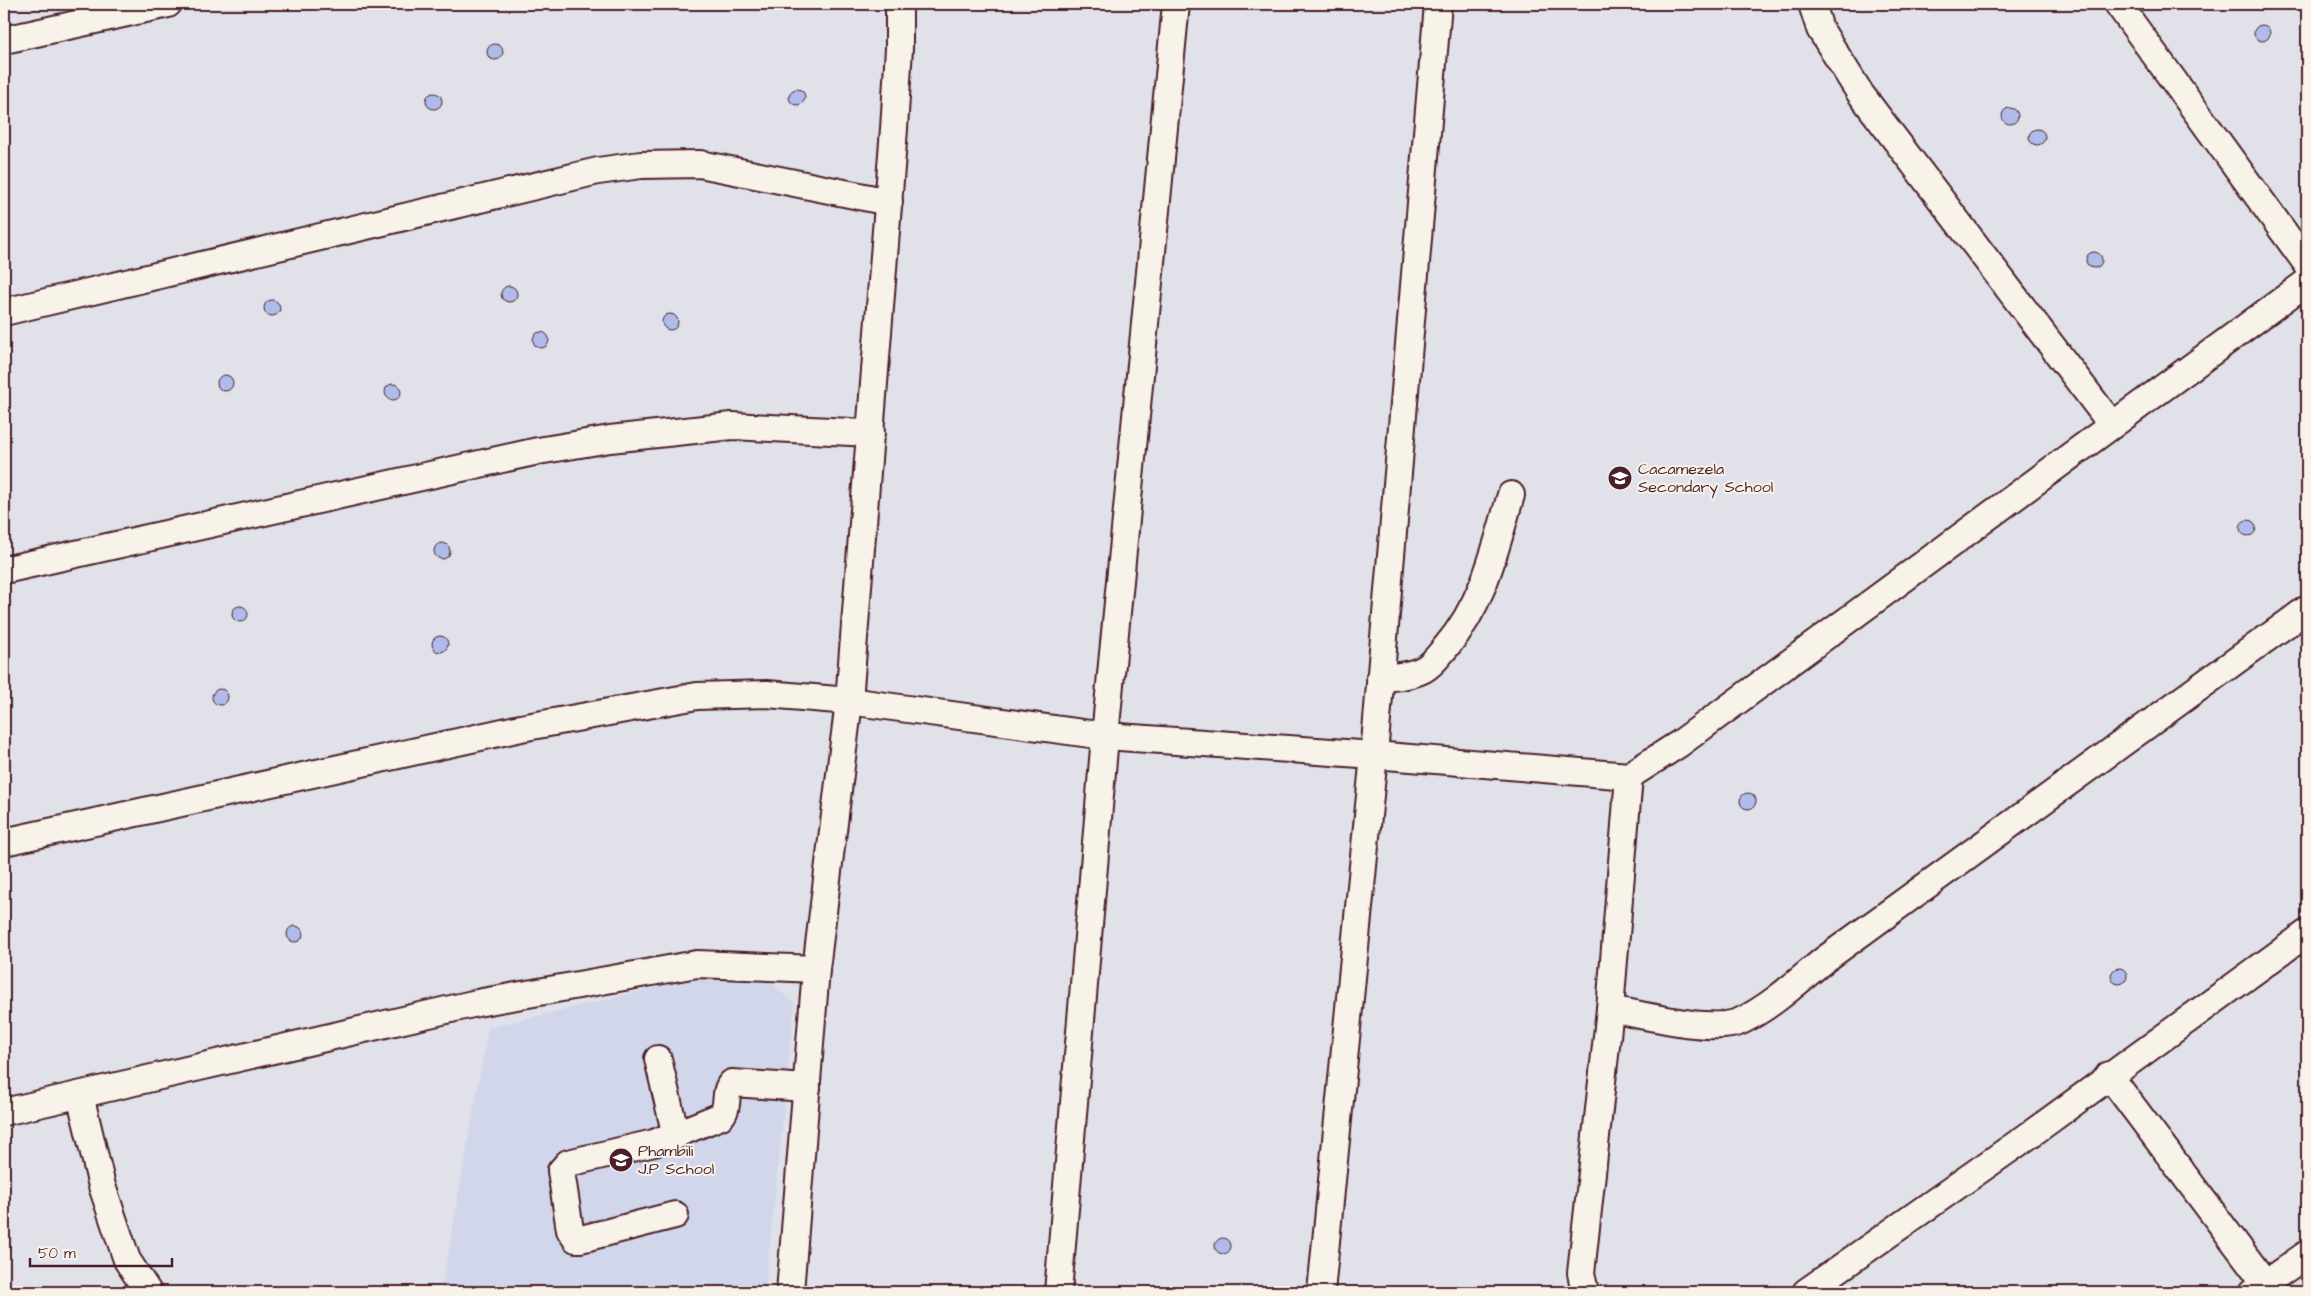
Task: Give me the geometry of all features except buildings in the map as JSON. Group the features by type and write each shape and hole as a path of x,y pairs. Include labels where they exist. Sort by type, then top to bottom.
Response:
{"street":[{"path":"4,40 168,4"},
{"path":"790,1292 816,969 850,701 889,202 899,48 899,4"},
{"path":"1058,1292 1105,736 1176,4"},
{"path":"1321,1292 1374,755 1438,4"},
{"path":"1812,4 1820,29 1860,93 2112,425"},
{"path":"2118,4 2307,264"},
{"path":"4,312 598,171 640,165 700,164 889,202"},
{"path":"4,842 521,728 697,696 767,694 850,701 1105,736 1630,776 1679,744 2307,282"},
{"path":"4,570 538,451 610,439 732,426 871,434"},
{"path":"1380,678 1401,676 1425,668 1455,636 1474,608 1484,585 1510,495"},
{"path":"1610,1009 1706,1026 1740,1022 1765,1006 1824,960 2307,609"},
{"path":"1585,1292 1581,1273 1610,1009 1630,776"},
{"path":"1806,1292 2028,1136 2307,933"},
{"path":"4,1112 477,1003 697,964 816,969"},
{"path":"658,1059 676,1136"},
{"path":"2110,1075 2264,1289 2307,1254"},
{"path":"675,1215 581,1239 576,1238 570,1230 561,1171 568,1163 676,1136 724,1113 728,1087 732,1083 807,1088"},
{"path":"80,1096 102,1186 128,1260 148,1292"}],"shaded area":[{"name":"Phambili J.P School","path":"762,975 795,1004 765,1292 441,1292 488,1028 690,979"}],"place":[{"name":"Cacamezela Secondary School","path":"1620,478"},
{"name":"Phambili J.P School","path":"621,1160"}]}
